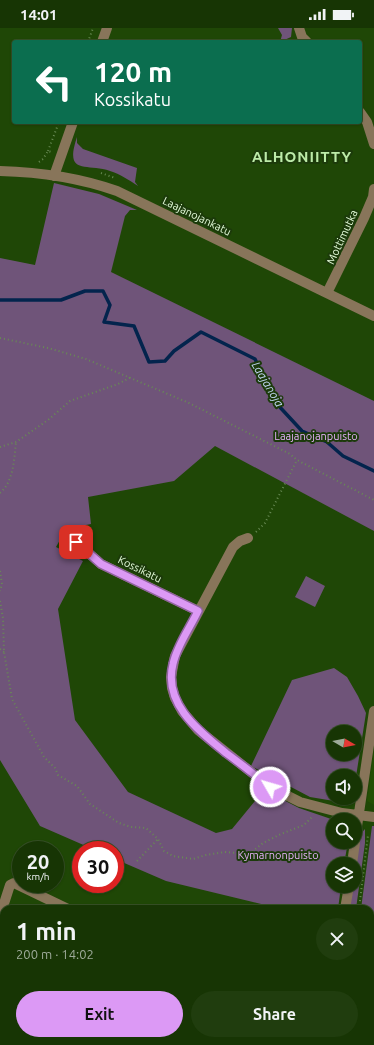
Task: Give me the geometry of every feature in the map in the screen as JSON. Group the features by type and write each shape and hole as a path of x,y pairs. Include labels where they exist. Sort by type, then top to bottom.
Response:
{"street":[{"path":"103,40 107,28"},
{"path":"362,115 367,122 374,144"},
{"path":"54,176 72,124"},
{"name":"Laajanojankatu","path":"0,171 54,176 100,185 123,194 374,316"},
{"name":"Mottimutka","path":"327,293 364,218 373,197 374,189"},
{"path":"248,538 240,541 233,547 175,656 172,665 171,677 175,698 182,711 198,730 270,787 300,802 320,808 347,813"},
{"name":"Kossikatu","path":"76,542 101,564 198,611"},
{"path":"358,813 374,711"},
{"path":"362,815 372,816"},
{"path":"4,905 10,885 14,883 60,905"},
{"path":"346,905 348,893"}],"path":[{"path":"89,40 93,28"},
{"path":"48,151 58,124"},
{"path":"0,338 86,358 130,377 189,403 290,454 297,460 374,500"},
{"path":"0,447 16,442 48,420 70,401 118,384 130,377"},
{"path":"0,492 6,488 12,472 16,442"},
{"path":"248,538 265,523 297,460"},
{"path":"0,571 2,584 0,590"},
{"path":"0,601 3,618 4,652 12,699 44,757 55,768 58,774 77,786 90,804 119,823 132,827 146,828 158,839 164,852 173,856 193,859 206,855 226,852 249,854 263,843 304,825 320,808"},
{"path":"0,649 4,652"},
{"path":"360,905 372,816"},
{"path":"137,861 158,839"},
{"path":"374,1024 374,1032"}],"shaded area":[{"path":"374,750 374,805 367,801"}],"green space":[{"path":"278,28 292,28 291,37 281,40 282,35"},
{"path":"77,137 77,143 83,149 137,168 135,182 138,186 114,172 80,166 75,163 73,158"},
{"path":"54,183 99,194 137,210 130,210 125,216 111,272 374,401 374,531 215,446 174,481 88,497 91,524 66,529 56,547 83,561 58,609 75,720 128,792 216,833 232,829 264,790 299,808 326,817 326,849 347,849 345,857 326,857 326,893 340,893 339,905 265,905 166,881 124,863 124,841 74,841 40,826 0,760 0,258 35,265"},
{"path":"306,576 325,586 315,607 295,597"},
{"path":"334,668 347,677 366,713 362,738 362,725 326,725 326,761 358,761 357,769 326,769 326,800 310,797 251,766 292,680"},
{"path":"372,826 374,826 374,905 362,905"},
{"path":"365,829 362,865 362,857 356,857 357,849 362,849 362,834"},
{"path":"352,893 358,893 357,905 350,905"}],"waterway":[{"name":"Laajanoja","path":"0,300 61,300 85,291 103,291 110,305 104,322 134,326 149,362 165,361 174,351 201,332 255,359 277,404 302,431 327,442 343,456 374,471"}],"district":[{"name":"ALHONIITTY","path":"302,156"}],"route":[{"path":"76,542 101,564 198,611 175,656 172,665 172,688 175,698 182,711 198,730 270,787"}],"park label":[{"name":"Laajanojanpuisto","path":"316,436"},
{"name":"Kymarnonpuisto","path":"278,855"}]}
